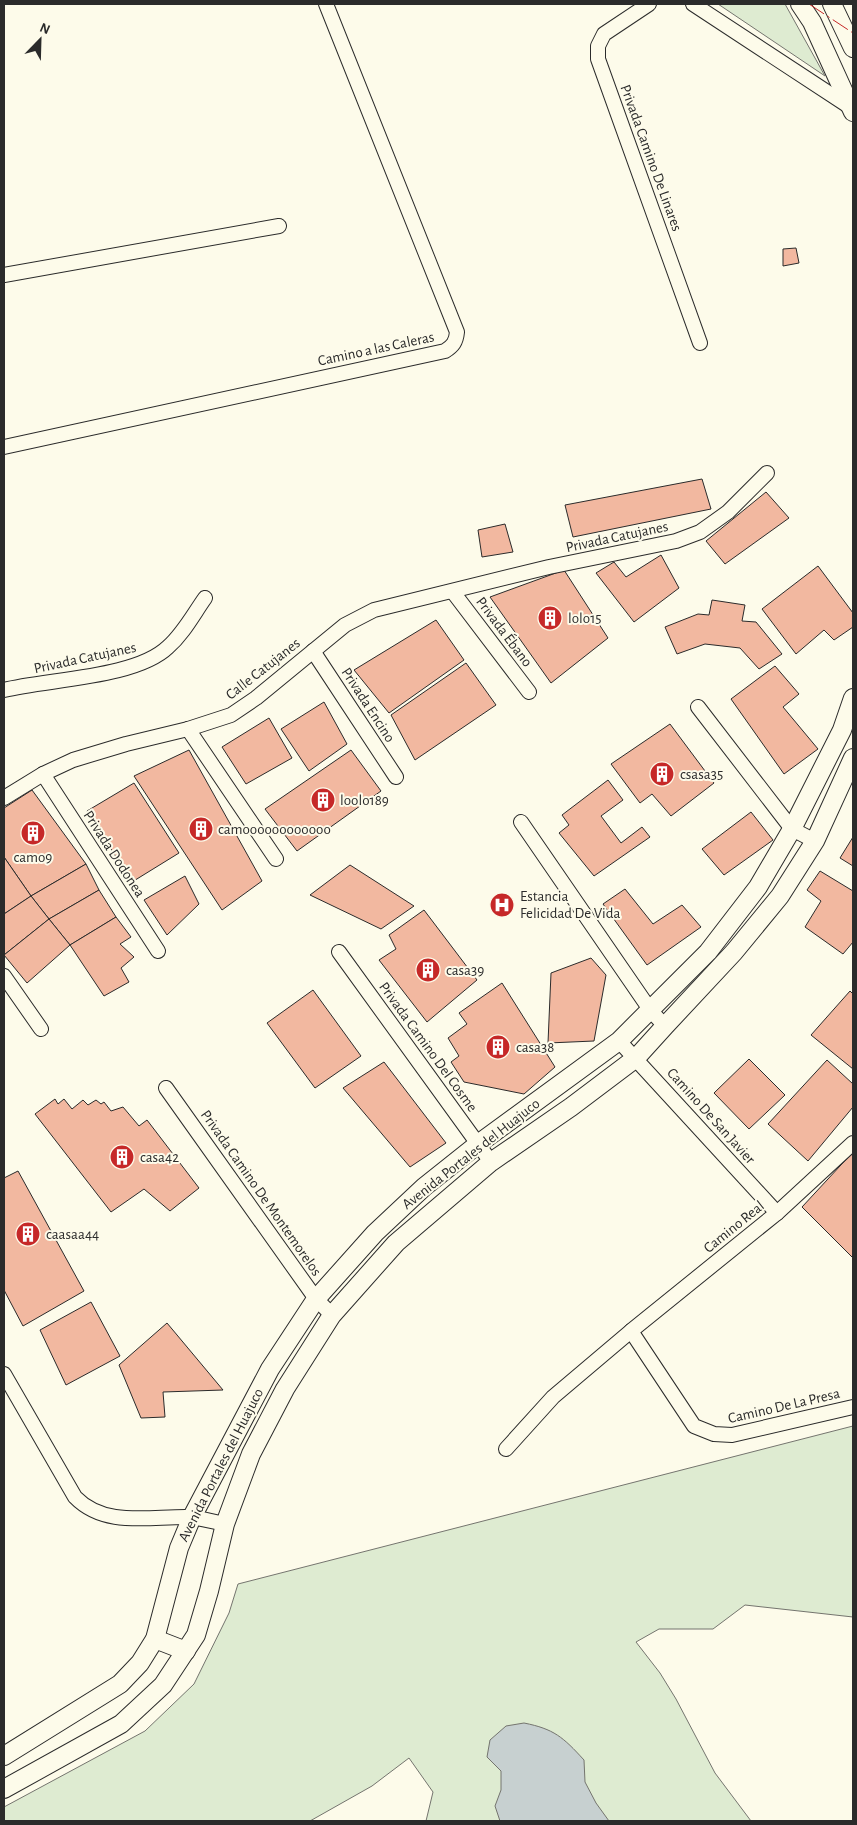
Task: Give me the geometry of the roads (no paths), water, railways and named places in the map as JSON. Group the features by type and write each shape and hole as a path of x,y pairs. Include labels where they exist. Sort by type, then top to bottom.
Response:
{"street":[{"name":"Camino a las Caleras","path":"4,447 445,351 452,347 456,340 457,332 326,4"},
{"name":"Privada Camino De Linares","path":"649,4 604,34 598,46 598,58 700,344"},
{"path":"693,4 853,110"},
{"path":"800,4 812,22 853,110"},
{"path":"832,4 853,48"},
{"path":"4,275 278,226"},
{"name":"Privada Catujanes","path":"454,592 549,567 676,541 700,532 728,512 767,473"},
{"name":"Calle Catujanes","path":"4,798 43,774 73,760 126,744 188,729 231,714 256,698 345,625 374,610 431,595 454,592"},
{"name":"Privada Ébano","path":"454,592 529,692"},
{"name":"Privada Catujanes","path":"4,690 109,672 149,661 168,648 184,629 204,598"},
{"name":"Privada Encino","path":"313,651 396,777"},
{"name":"Avenida Portales del Huajuco","path":"4,1756 120,1684 140,1663 156,1639 179,1548 192,1517 270,1370 316,1299 374,1233 424,1188 478,1144 619,1041 708,952 758,887 792,829 842,730 853,698"},
{"path":"698,707 792,829 815,841"},
{"path":"188,729 276,859"},
{"name":"Avenida Portales del Huajuco","path":"4,1789 121,1724 163,1685 196,1635 209,1591 224,1524 251,1454 285,1389 332,1315 396,1243 491,1162 571,1107 636,1058 734,952 774,903 815,841 853,758"},
{"name":"Privada Dodonea","path":"43,774 158,951"},
{"path":"521,822 651,1011 665,1026"},
{"name":"Privada Camino Del Cosme","path":"339,952 491,1162"},
{"path":"4,976 41,1029"},
{"name":"Camino De San Javier","path":"619,1041 777,1213"},
{"name":"Privada Camino De Montemorelos","path":"166,1088 316,1299 332,1315"},
{"name":"Camino Real","path":"506,1450 553,1397 777,1213 853,1143"},
{"name":"Camino De La Presa","path":"631,1331 694,1426 714,1434 732,1435 853,1407"},
{"path":"4,1374 75,1497 83,1506 95,1513 115,1518 192,1517 224,1524"},
{"path":"156,1639 186,1652"}],"place":[{"name":"lolo15","path":"550,618"},
{"name":"csasa35","path":"662,774"},
{"name":"loolo189","path":"323,800"},
{"name":"camoooooooooooo","path":"201,829"},
{"name":"camo9","path":"33,833"},
{"name":"Estancia Felicidad De Vida","path":"502,905"},
{"name":"casa39","path":"428,970"},
{"name":"casa38","path":"498,1047"},
{"name":"casa42","path":"122,1157"},
{"name":"caasaa44","path":"28,1234"}]}
